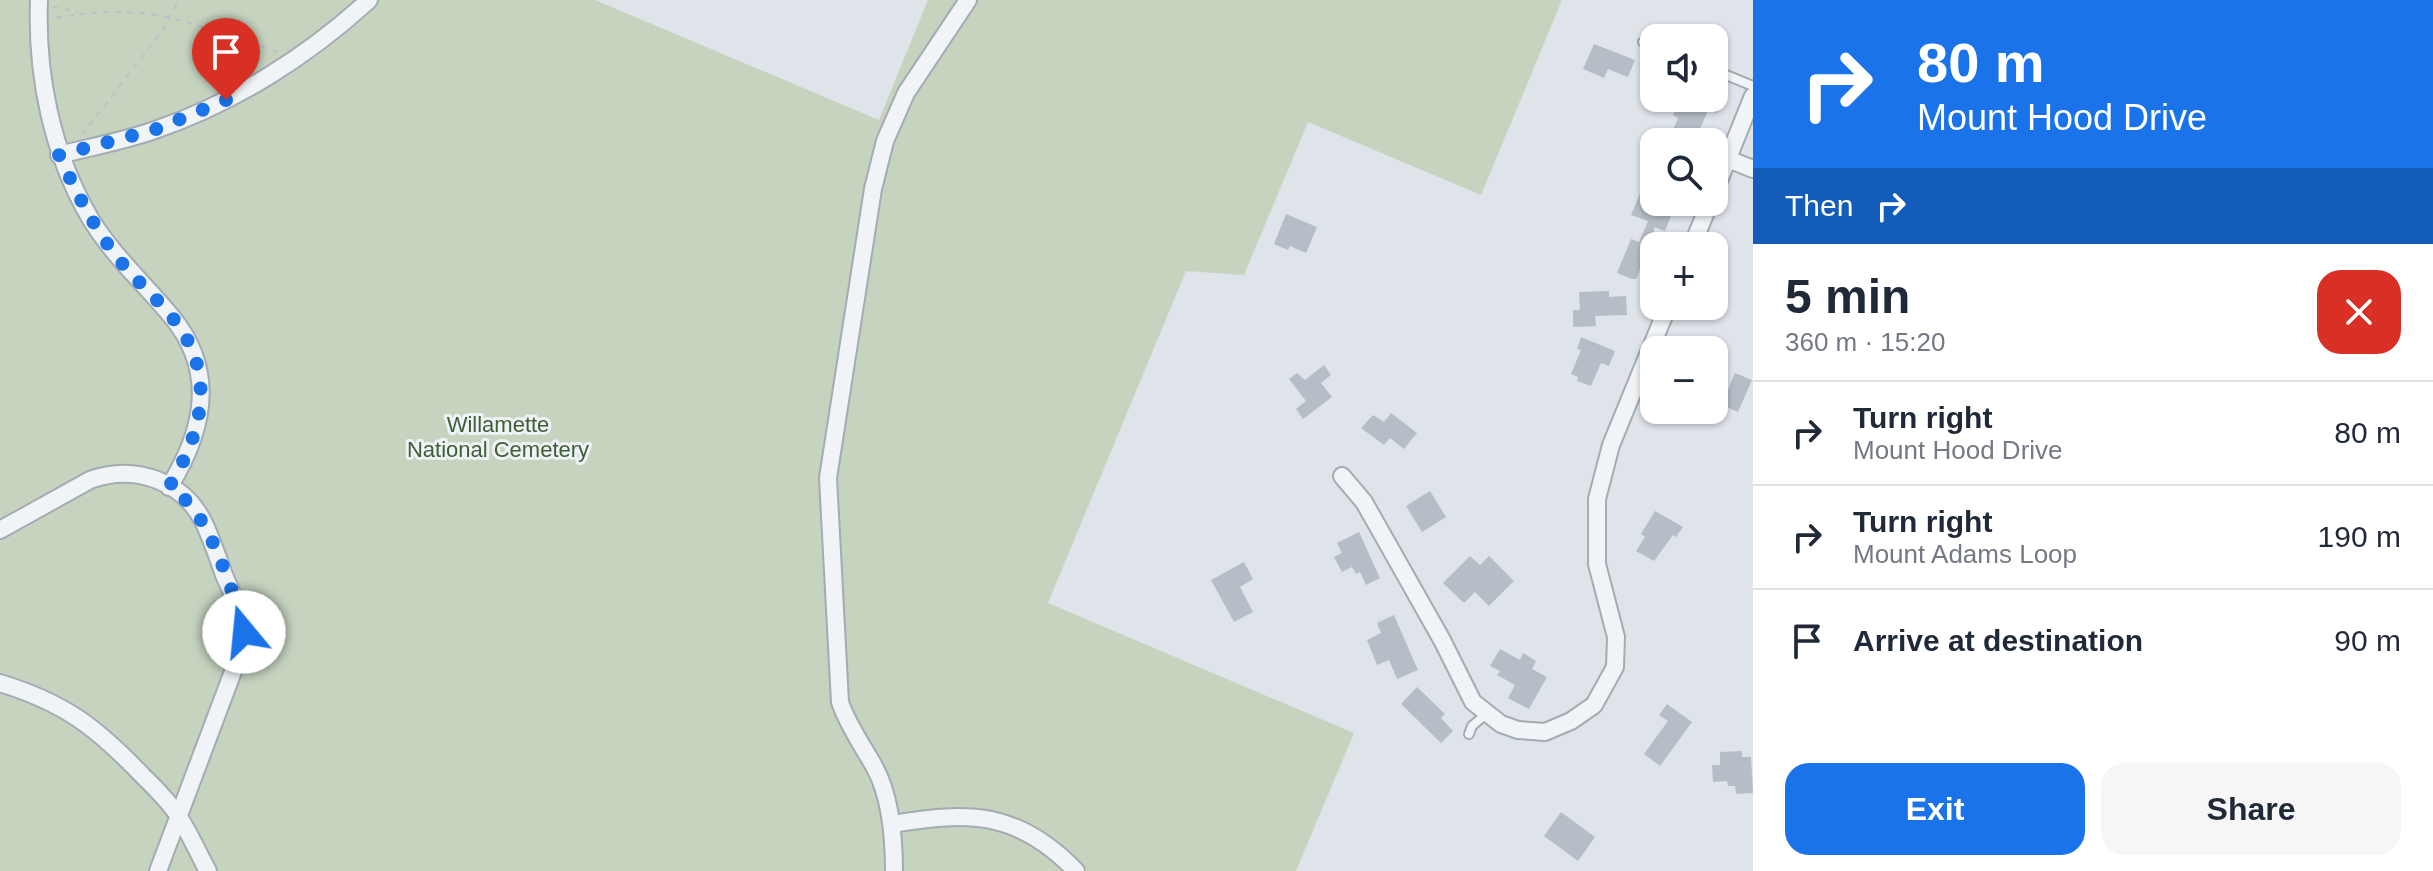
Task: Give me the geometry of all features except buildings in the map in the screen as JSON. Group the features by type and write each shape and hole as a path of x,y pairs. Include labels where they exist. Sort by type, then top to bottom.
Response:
{"street":[{"path":"65,154 154,130 226,100 293,60 369,0"},
{"path":"894,871 892,824 876,770 845,718 840,702 829,540 830,460 873,189 885,141 906,93 968,0"},
{"path":"39,9 44,87 77,194 104,240 173,318 190,347 200,385 200,420 190,451 169,487"},
{"path":"1753,96 1728,159 1753,169"},
{"path":"1342,476 1364,502 1442,640 1473,702 1501,724 1518,730 1545,732 1571,721 1594,705 1615,667 1616,637 1597,564 1597,499 1611,445 1662,320"},
{"path":"0,530 105,474 124,473 162,480 184,495 203,522 243,620 243,645 158,871"},
{"path":"0,683 29,692 77,715 115,747 166,798 208,871"},
{"path":"892,824 949,816 974,816 1004,822 1053,848 1076,871"}],"lane":[{"path":"1728,76 1753,86"},
{"path":"1469,734 1472,726 1486,714"}],"path":[{"path":"65,154 170,17 179,0"},
{"path":"39,9 83,13"},
{"path":"39,9 170,17 196,24 234,41 269,48 293,60"},
{"path":"234,41 273,73"}],"green space":[{"name":"Willamette National Cemetery","path":"0,0 595,0 879,120 928,0 1562,0 1481,195 1308,122 1244,275 1186,271 1048,603 1354,733 1296,871 0,871"}],"route":[{"path":"226,100 154,130 59,155 104,240 165,308 190,347 200,385 200,420 190,451 169,487 184,495 203,522 243,620 244,632"}]}
